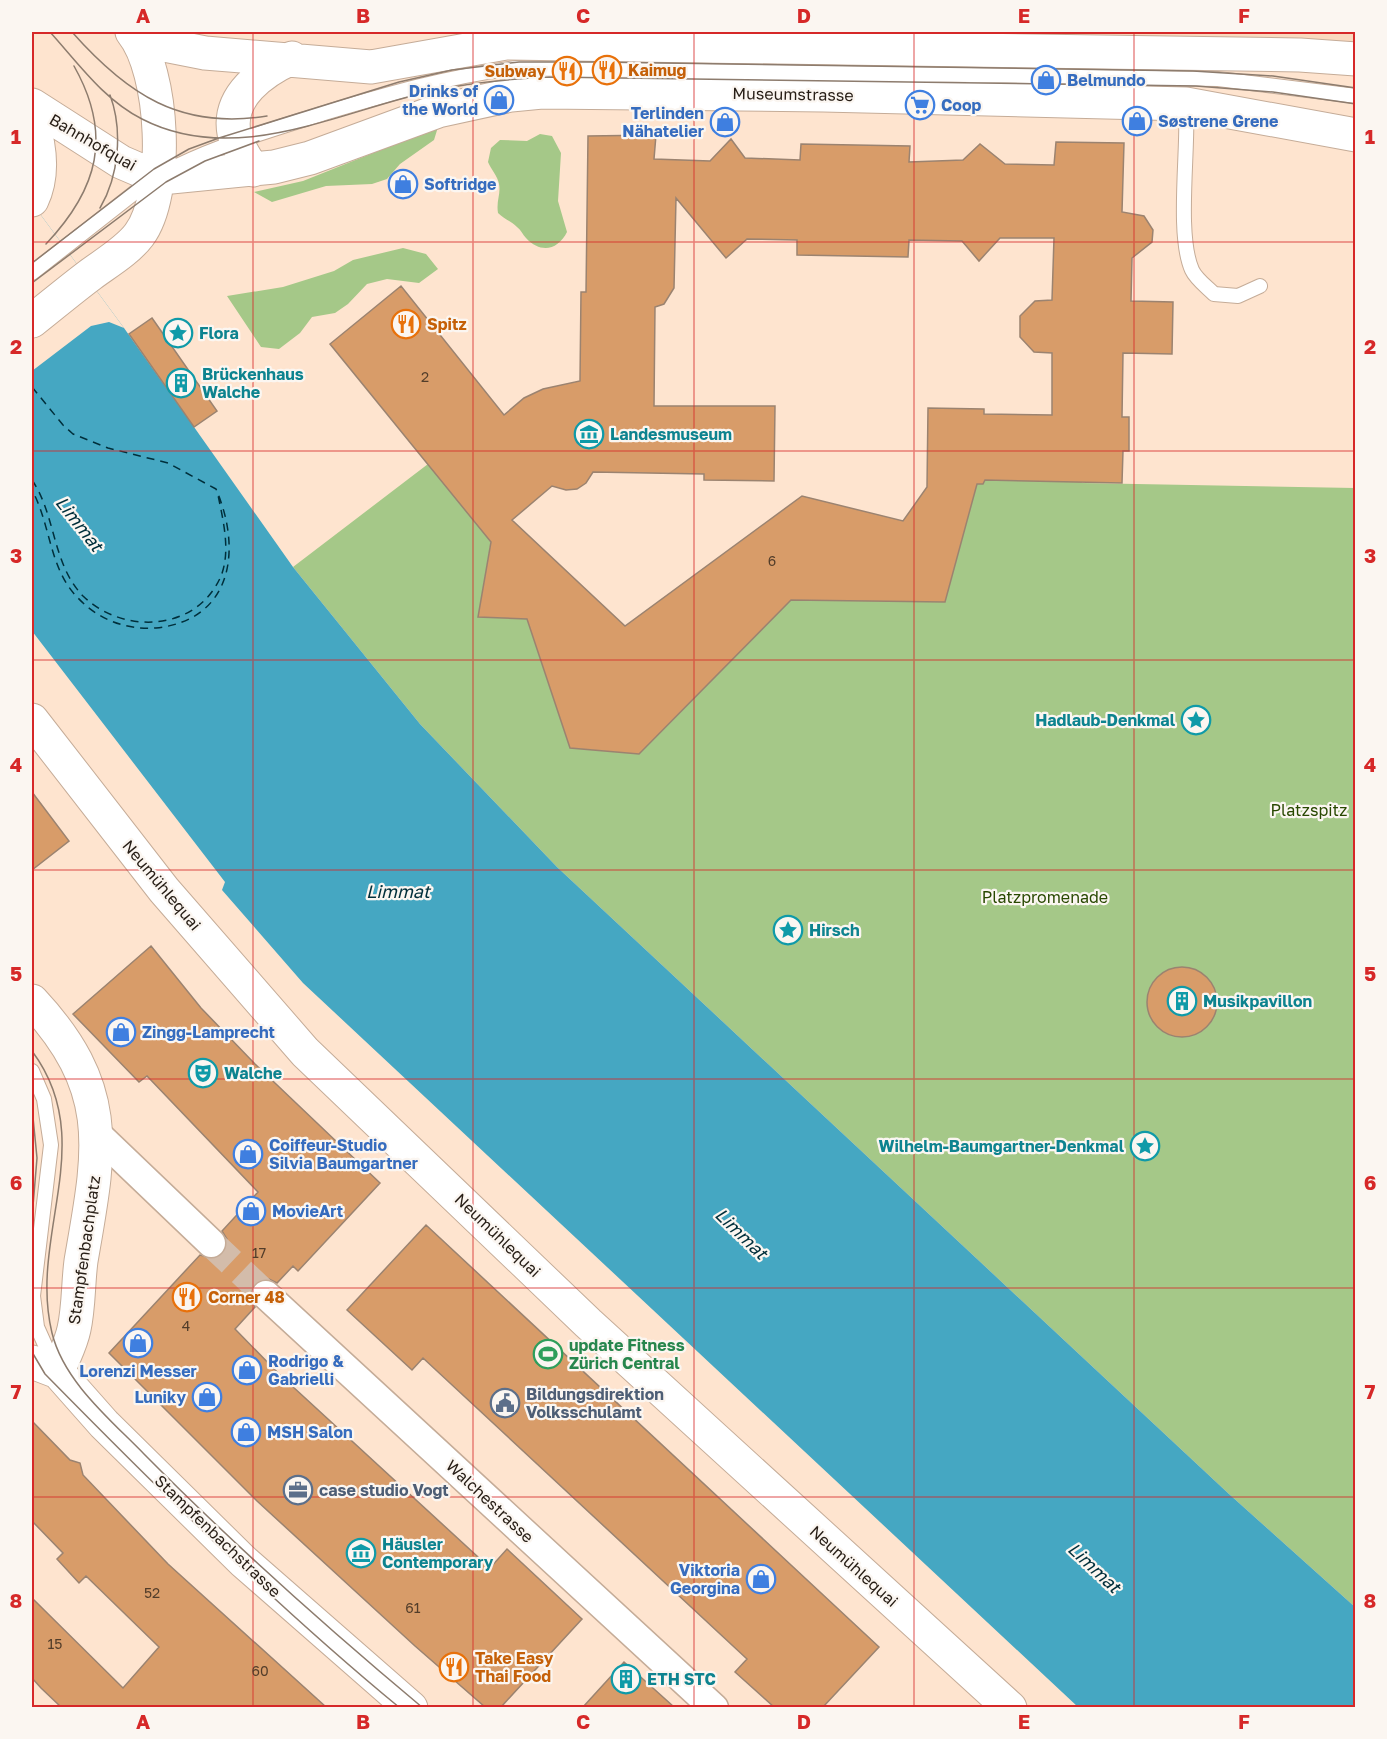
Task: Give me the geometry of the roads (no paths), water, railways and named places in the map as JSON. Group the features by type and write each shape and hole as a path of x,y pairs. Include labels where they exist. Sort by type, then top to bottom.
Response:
{"street":[{"name":"Museumstrasse","path":"135,36 205,53 292,58 411,74 456,50 506,43 824,61 1186,104 1349,134"},
{"name":"Bahnhofquai","path":"135,36 153,77 159,111 160,139 156,177"},
{"path":"253,170 237,140 234,119 244,95 268,69 292,58"},
{"name":"Museumstrasse","path":"211,174 253,170 310,158 414,119 486,99 824,61 1346,58"},
{"name":"Bahnhofquai","path":"32,105 121,162 156,177 211,174"},
{"name":"Bahnhofquai","path":"32,121 40,154 39,171 32,200"},
{"path":"32,321 109,262 138,236 150,210 156,177"},
{"name":"Neumühlequai","path":"32,720 164,890 305,1052 588,1323 1010,1707"},
{"path":"32,1001 63,1040 78,1068 91,1098 97,1134 211,1243"},
{"name":"Stampfenbachplatz","path":"45,1367 74,1327 77,1285 96,1169 97,1134"},
{"name":"Walchestrasse","path":"266,1295 714,1707"},
{"name":"Stampfenbachstrasse","path":"45,1367 235,1554 411,1707"}],"lane":[{"path":"824,61 1218,79 1356,96"},
{"path":"32,273 66,244 156,177 237,140 411,74 414,119"},
{"path":"1186,104 1188,135 1184,243 1192,272 1214,294 1238,296 1260,286"},
{"path":"32,1071 44,1099 51,1145 33,1296 45,1367"}],"water":[{"name":"Limmat","path":"32,203 124,328 293,567 420,724 557,867 1229,1494 1355,1607 1355,1707 1078,1707 303,983 222,890 225,882 32,631"}],"tunnel":[{"path":"211,1243 266,1295"}],"tram line":[{"path":"50,32 92,80 128,111 178,133 215,138 252,137 289,130 450,87 549,77 1196,86 1273,92 1356,104"},
{"path":"72,32 113,73 135,90 158,103 208,118 236,119 267,116"},
{"path":"32,263 154,169 189,149 399,82 452,70 519,62 596,62 1193,71 1273,76 1356,88"},
{"path":"46,244 78,203 88,182 94,160 96,138 93,115 86,91 74,66"},
{"path":"100,208 111,182 117,153 117,123 110,95"},
{"path":"32,283 166,182 205,161 259,141"},
{"path":"32,1051 51,1085 60,1120 62,1154 48,1260 47,1296 52,1333 67,1368 104,1414 246,1553 423,1708"},
{"path":"32,1107 37,1158 32,1218"},
{"path":"32,1352 45,1374 174,1503 307,1628 400,1708"}],"place":[{"name":"Kaimug","path":"607,70"},
{"name":"Subway","path":"567,71"},
{"name":"Belmundo","path":"1046,80"},
{"name":"Drinks of the World","path":"499,100"},
{"name":"Coop","path":"920,105"},
{"name":"Søstrene Grene","path":"1137,121"},
{"name":"Terlinden Nähatelier","path":"725,122"},
{"name":"Softridge","path":"403,184"},
{"name":"Spitz","path":"406,324"},
{"name":"Flora","path":"178,333"},
{"name":"Brückenhaus Walche","path":"181,383"},
{"name":"Landesmuseum","path":"589,434"},
{"name":"Hadlaub-Denkmal","path":"1196,720"},
{"name":"Hirsch","path":"788,930"},
{"name":"Musikpavillon","path":"1182,1001"},
{"name":"Zingg-Lamprecht","path":"121,1032"},
{"name":"Walche","path":"203,1073"},
{"name":"Wilhelm-Baumgartner-Denkmal","path":"1145,1146"},
{"name":"Coiffeur-Studio Silvia Baumgartner","path":"248,1154"},
{"name":"MovieArt","path":"251,1211"},
{"name":"Corner 48","path":"187,1297"},
{"name":"Lorenzi Messer","path":"138,1343"},
{"name":"update Fitness Zürich Central","path":"548,1354"},
{"name":"Rodrigo & Gabrielli","path":"247,1370"},
{"name":"Luniky","path":"207,1397"},
{"name":"Bildungsdirektion Volksschulamt","path":"505,1403"},
{"name":"MSH Salon","path":"246,1432"},
{"name":"case studio Vogt","path":"298,1490"},
{"name":"Häusler Contemporary","path":"361,1553"},
{"name":"Viktoria Georgina","path":"761,1579"},
{"name":"Take Easy Thai Food","path":"454,1667"},
{"name":"ETH STC","path":"626,1679"}],"park label":[{"name":"Platzspitz","path":"1309,810"},
{"name":"Platzpromenade","path":"1045,897"}]}
